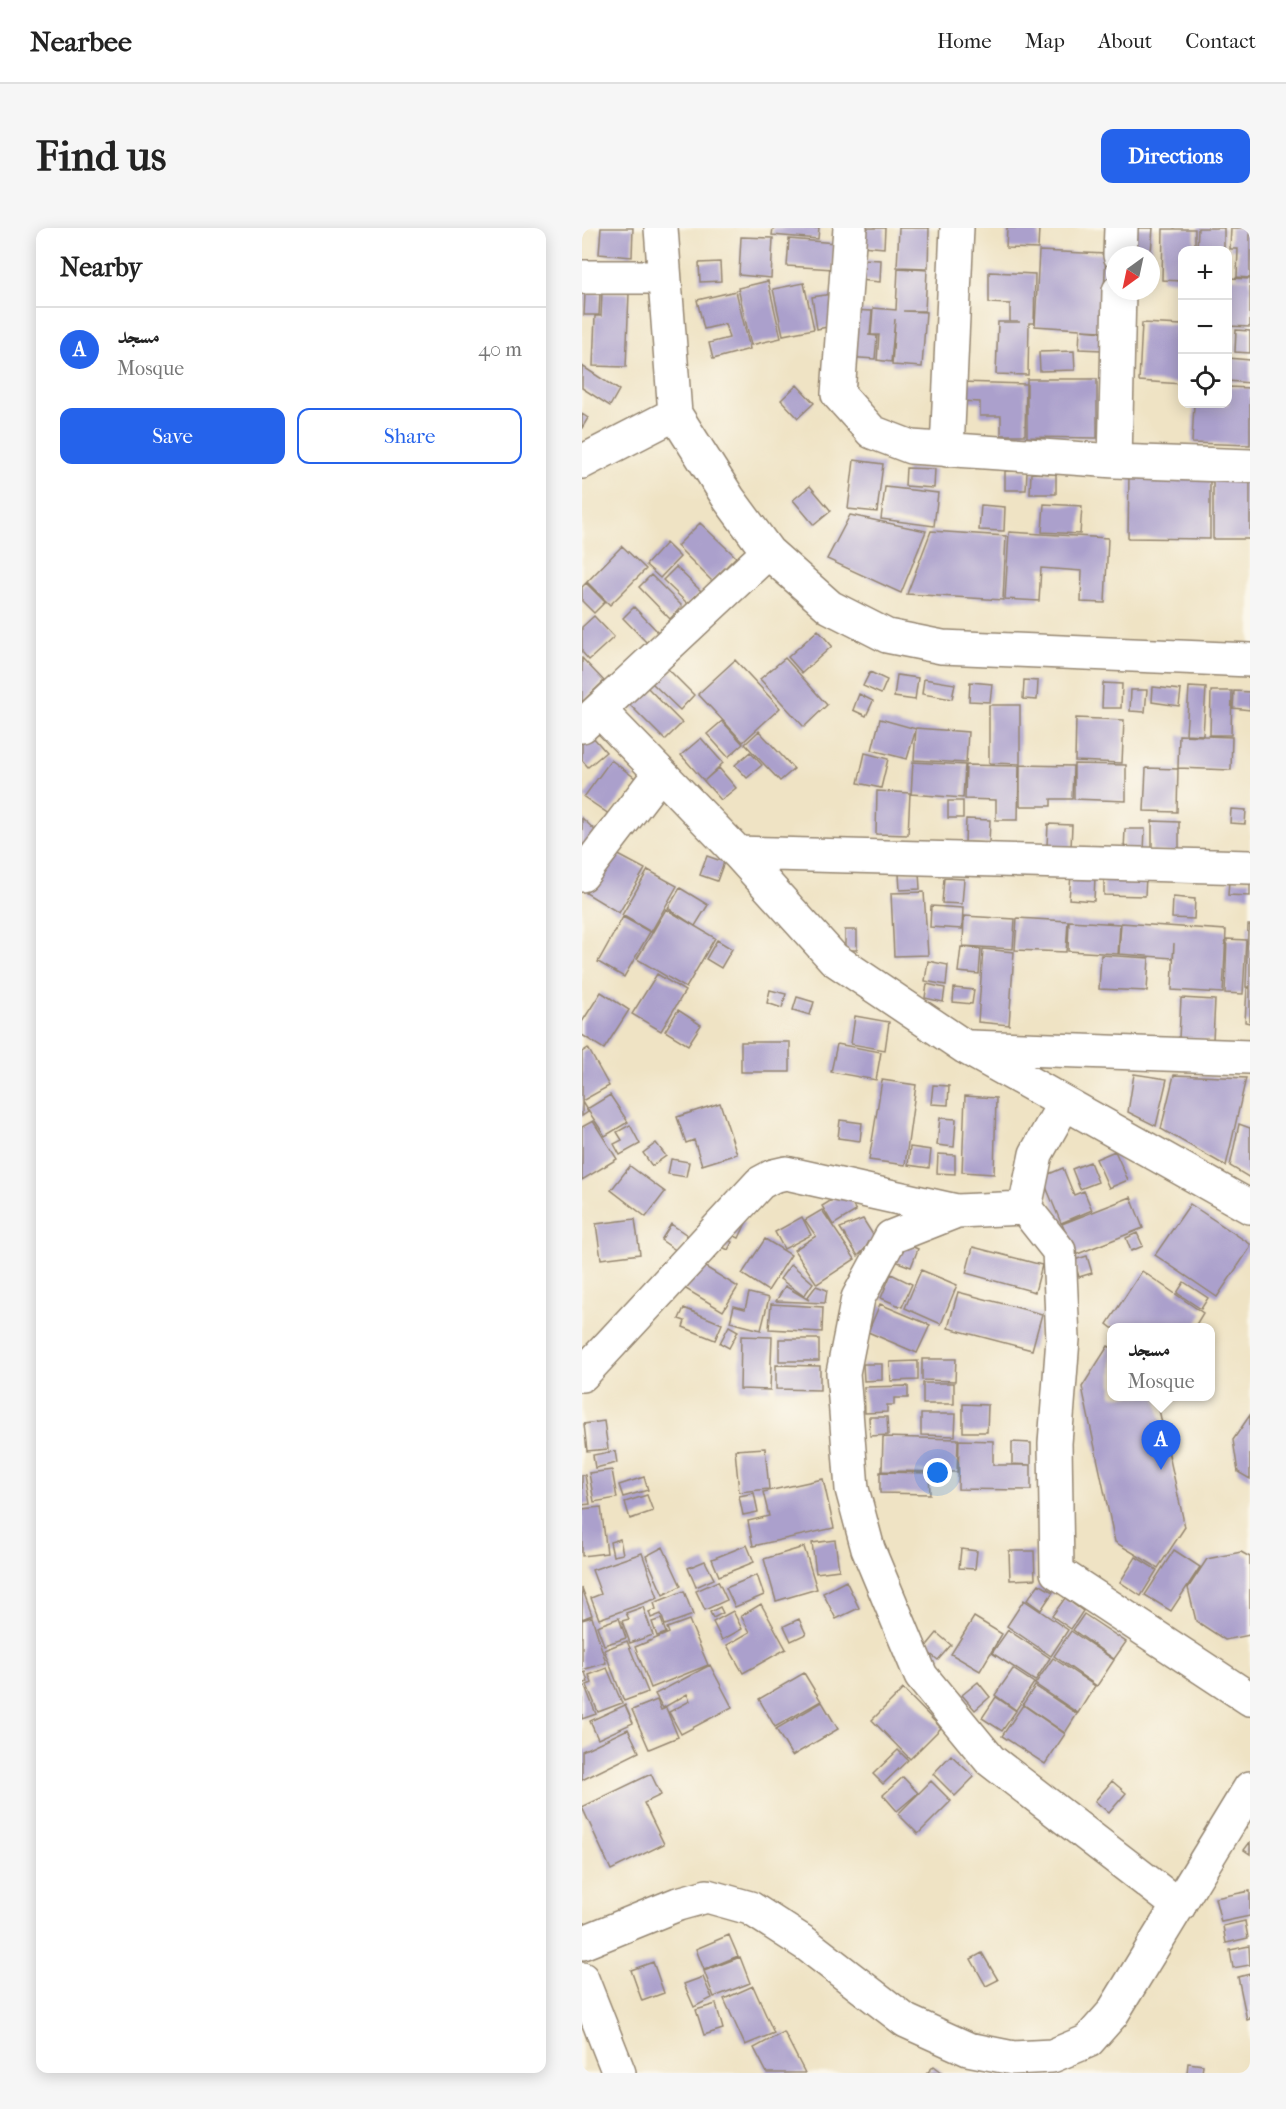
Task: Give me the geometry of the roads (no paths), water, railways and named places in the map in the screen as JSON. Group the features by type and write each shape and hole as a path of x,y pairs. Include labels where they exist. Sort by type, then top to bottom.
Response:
{"street":[{"path":"661,228 675,414 729,499 768,552 830,607 887,636 942,647 1250,660"},
{"path":"850,228 838,394 873,432 912,447 1115,461 1250,466"},
{"path":"946,450 957,228"},
{"path":"1120,246 1121,228"},
{"path":"582,276 664,277"},
{"path":"1115,461 1119,300"},
{"path":"582,462 675,414"},
{"path":"768,552 591,719 660,773 834,959 965,1047 1250,1207"},
{"path":"582,874 660,773"},
{"path":"738,854 1250,867"},
{"path":"965,1047 1250,1057"},
{"path":"1064,1104 1036,1154 1025,1208 1059,1251 1063,1339 1055,1443 1057,1572 1250,1699"},
{"path":"582,1375 760,1183 773,1176 786,1173 957,1211 1025,1208"},
{"path":"957,1211 891,1237 858,1298 843,1373 852,1490 868,1549 921,1676 990,1760 1179,1906"},
{"path":"582,1943 678,1904 707,1896 750,1908 806,1944 906,2021 968,2049 1012,2058 1052,2056 1088,2041 1112,2014 1250,1788"},
{"path":"582,1979 619,2073"}],"place":[{"name":"مسجد","path":"1161,1470"}]}
